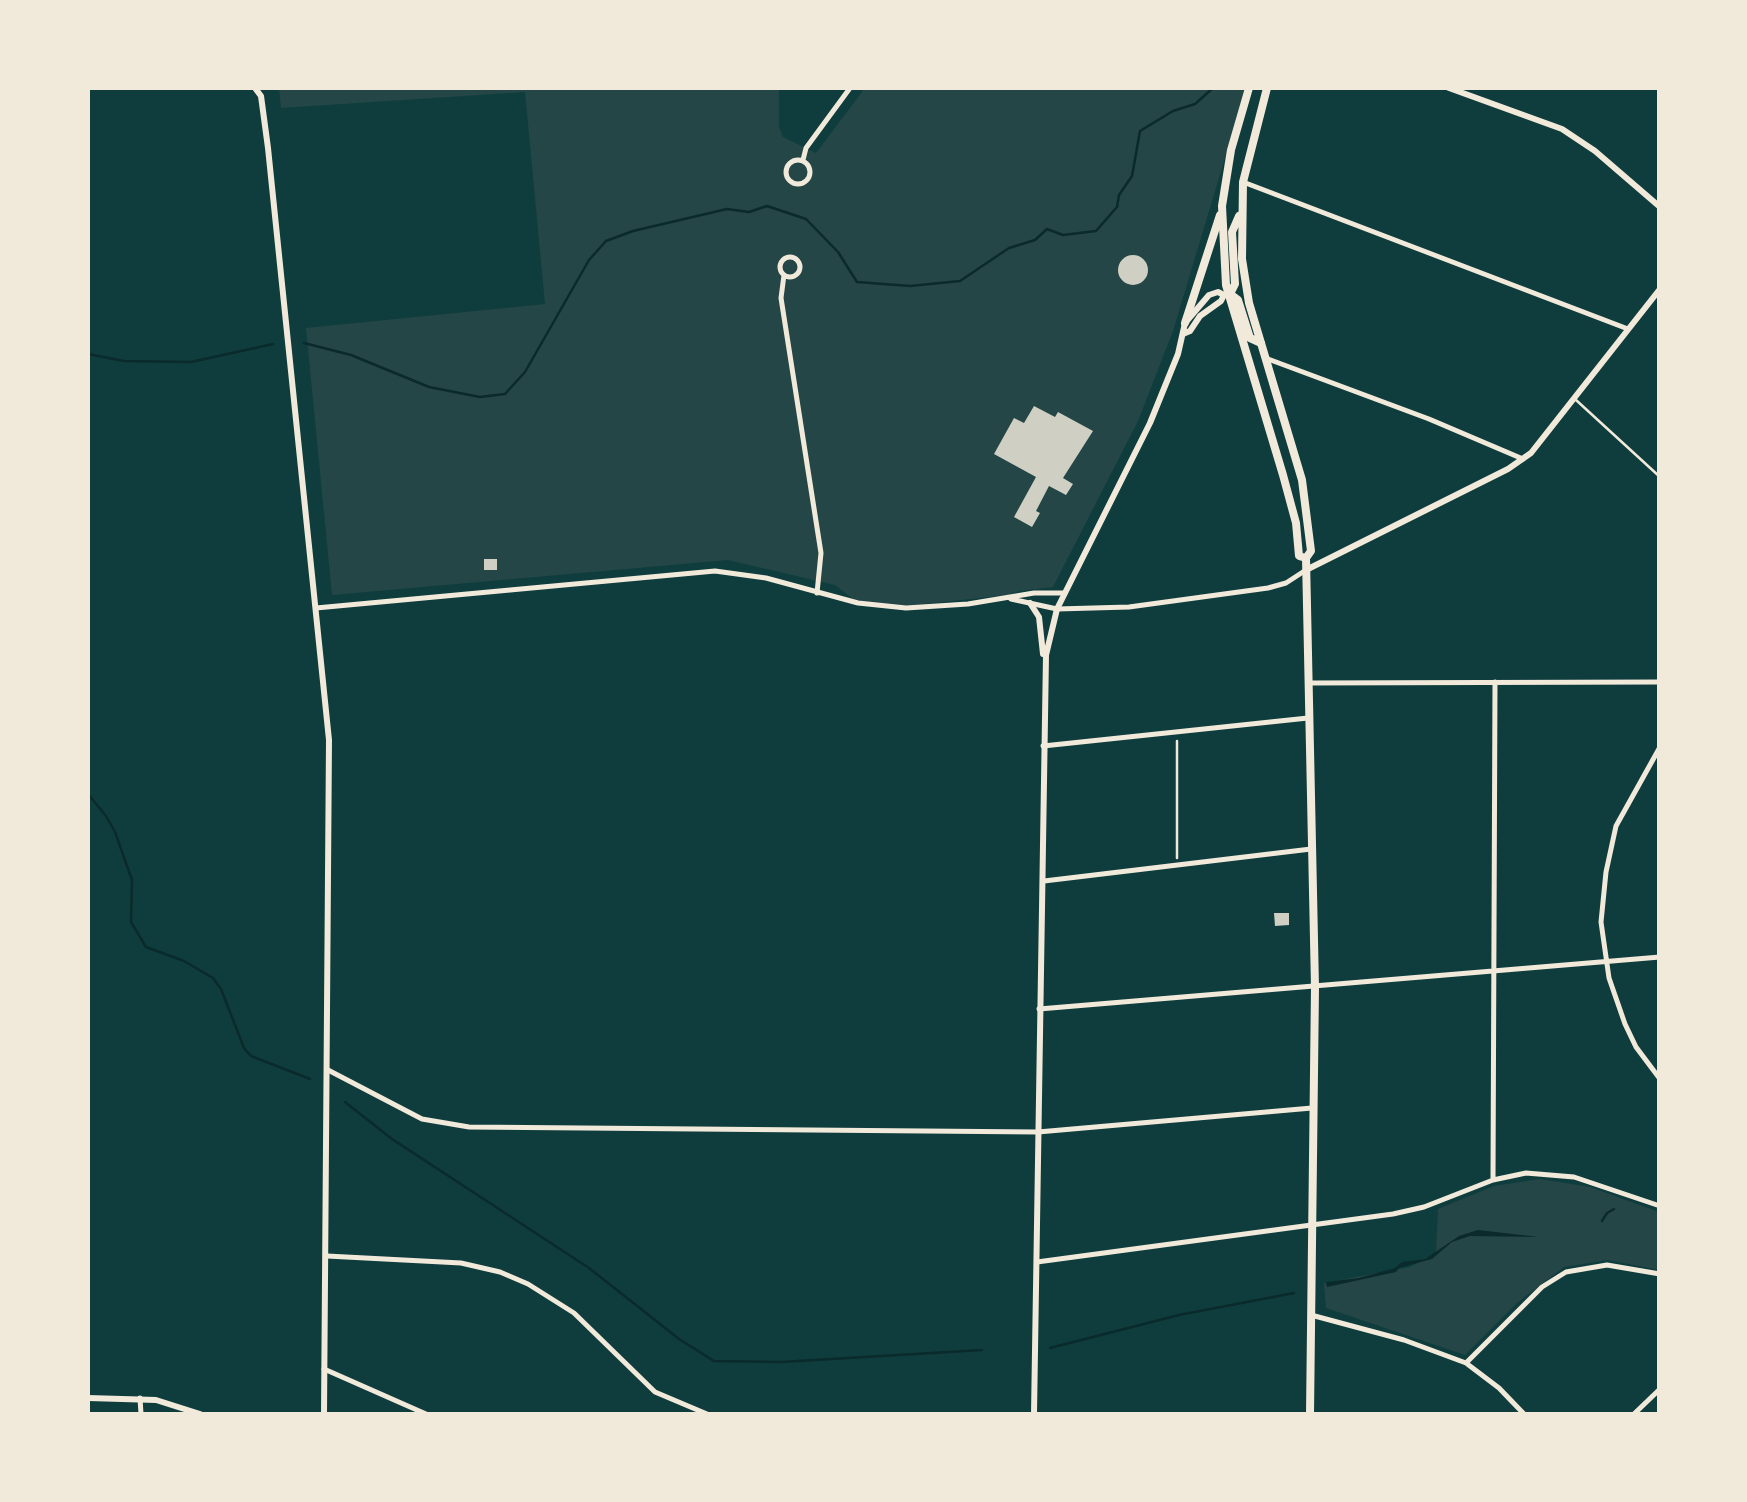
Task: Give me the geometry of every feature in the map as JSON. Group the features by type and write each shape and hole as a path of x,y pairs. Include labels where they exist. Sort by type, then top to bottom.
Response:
{"main road":[{"path":"1185,322 1222,206 1231,150 1250,88"},
{"path":"1267,88 1243,182 1240,212 1244,274 1303,485 1311,550 1306,558 1314,987 1310,1414"},
{"path":"1222,206 1227,294 1284,474 1300,556 1306,558"},
{"path":"1227,294 1235,278 1232,232 1240,212"},
{"path":"1227,294 1238,300 1250,338 1261,343"}],"street":[{"path":"255,88 260,96 329,740 324,1414"},
{"path":"260,96 264,88"},
{"path":"803,160 806,148 850,88"},
{"path":"1449,88 1578,138 1660,207"},
{"path":"795,160 803,160 810,174 802,183 794,184 786,176 786,168 795,160"},
{"path":"1243,182 1628,330"},
{"path":"784,275 792,277 800,271 796,258 790,256 782,261 781,298 820,553 817,592"},
{"path":"1008,598 1057,610 1129,606 1222,596 1286,582 1522,459 1537,447 1660,289"},
{"path":"1045,664 1057,610 1150,423 1185,322 1209,295 1227,294 1183,334"},
{"path":"1265,358 1429,419 1522,459"},
{"path":"316,608 714,571 766,578 858,603 906,608 1065,593"},
{"path":"1030,604 1039,618 1045,664 1034,1414"},
{"path":"1492,1180 1495,682"},
{"path":"1308,683 1660,682"},
{"path":"1043,746 1308,718"},
{"path":"1660,747 1616,826 1602,900 1606,961 1625,1024 1636,1047 1660,1079"},
{"path":"1040,882 1312,849"},
{"path":"1039,1009 1660,957"},
{"path":"328,1070 422,1119 469,1127 1038,1132 1312,1108"},
{"path":"1037,1262 1413,1210 1492,1180 1526,1173 1582,1180 1660,1206"},
{"path":"327,1256 461,1264 500,1272 574,1312 655,1392 707,1414"},
{"path":"1466,1363 1542,1287 1566,1272 1607,1265 1660,1274"},
{"path":"1311,1315 1404,1340 1466,1363 1499,1388 1524,1414"},
{"path":"324,1370 409,1411 426,1414"},
{"path":"1634,1414 1660,1389"},
{"path":"88,1398 140,1398 200,1414"},
{"path":"140,1398 140,1414"}],"lane":[{"path":"1575,398 1660,477"}],"path":[{"path":"1176,864 1177,733"}],"shaded area":[{"path":"279,88 779,88 779,127 783,137 816,153 865,88 1246,88 1173,331 1138,421 1053,587 905,606 858,603 835,585 728,560 332,595 306,328 545,304 525,92 281,108"},
{"path":"1540,1179 1590,1187 1659,1212 1659,1270 1608,1260 1564,1267 1517,1303 1465,1355 1326,1308 1324,1283 1410,1267 1436,1253 1438,1209 1494,1186"},
{"path":"1478,1230 1539,1237 1470,1236 1452,1242 1432,1259 1396,1272 1327,1287 1326,1282 1359,1278 1395,1268 1402,1262 1425,1259 1459,1236"}],"building":[{"path":"1133,255 1147,264 1148,270 1139,284 1133,285 1119,276 1118,270 1127,256"},
{"path":"1034,406 1055,417 1058,412 1093,431 1063,478 1073,484 1066,495 1049,486 1032,527 1014,517 1036,477 994,454 1014,418 1024,423"},
{"path":"484,559 497,559 497,570 484,570"},
{"path":"1274,913 1289,913 1289,925 1275,926"}],"waterway":[{"path":"304,343 351,355 429,387 480,397 505,394 525,372 589,260 606,241 727,209 749,212 767,206 806,219 838,252 857,282 910,286 960,281 1009,248 1035,240 1047,229 1063,235 1096,231 1117,207 1119,195 1132,176 1140,131 1173,111 1195,104 1213,88"},
{"path":"88,354 124,361 191,362 273,344"},
{"path":"88,794 115,832 132,880 131,922 146,947 184,961 213,978 251,1056 310,1079"},
{"path":"345,1102 392,1139 589,1268 679,1339 714,1361 781,1362 982,1350"},
{"path":"1602,1221 1614,1209"},
{"path":"1050,1348 1179,1315 1294,1293"}]}
